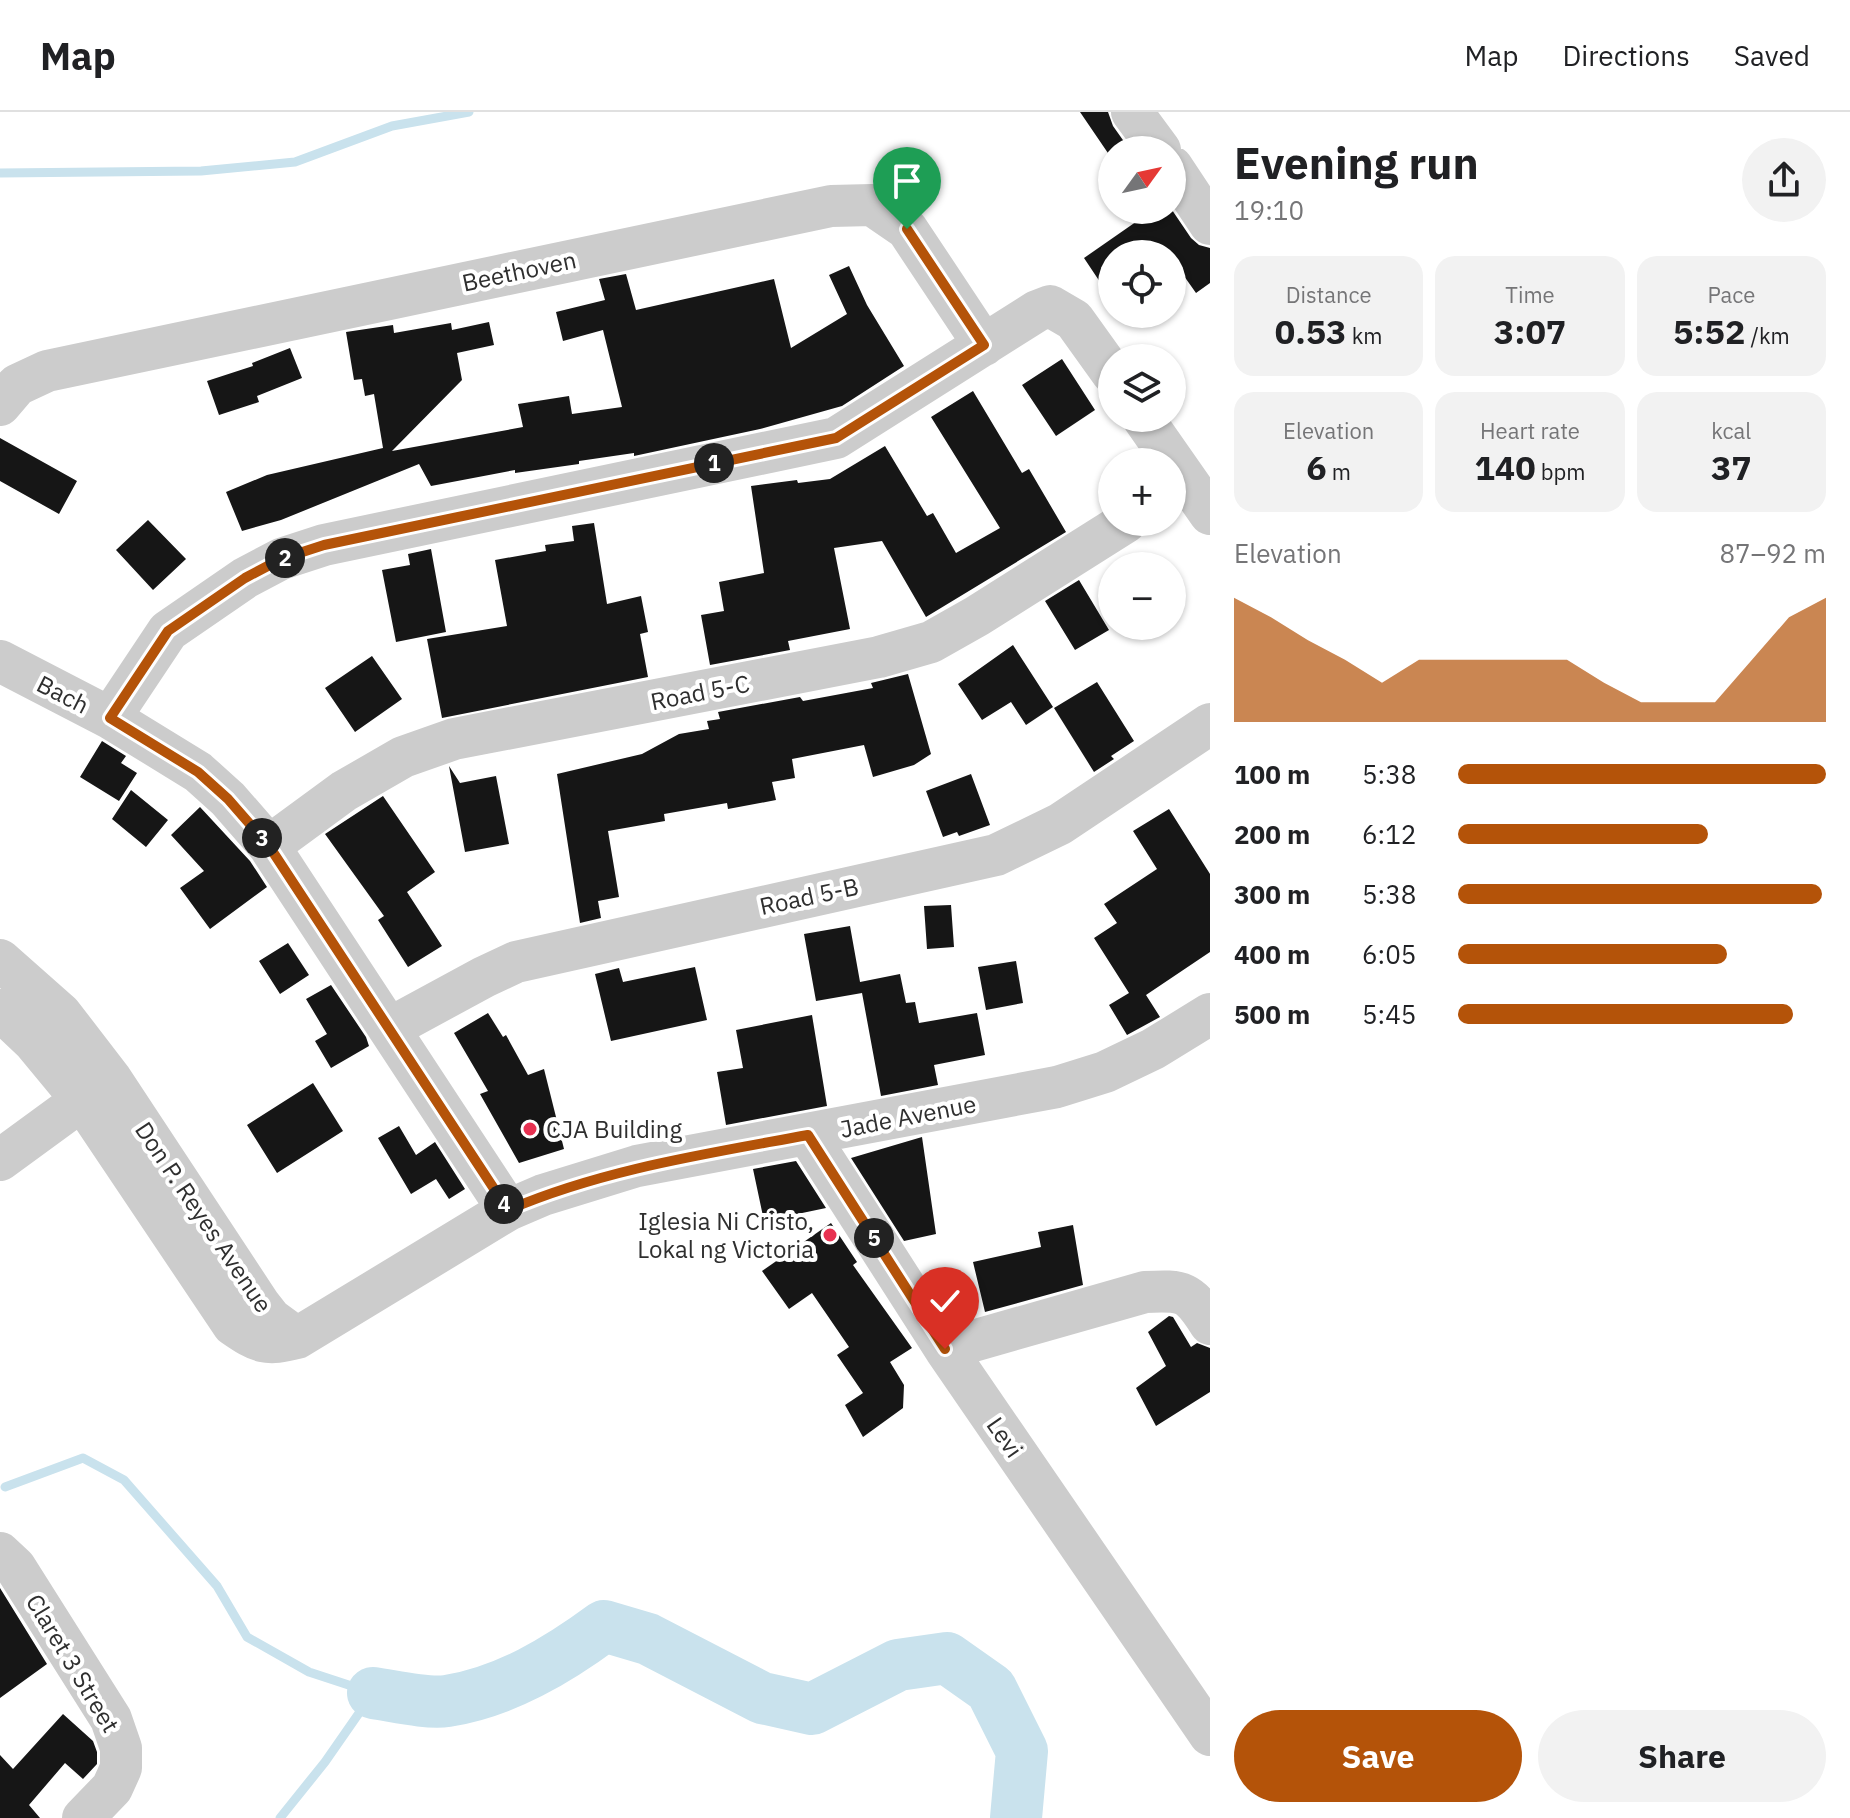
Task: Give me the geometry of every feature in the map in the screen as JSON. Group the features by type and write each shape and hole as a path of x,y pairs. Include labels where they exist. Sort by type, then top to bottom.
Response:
{"street":[{"path":"1132,112 1153,136"},
{"path":"1186,177 1210,224"},
{"name":"Beethoven","path":"0,405 17,385 47,371 831,206 872,205 907,229 984,345"},
{"path":"110,718 168,631 245,578 281,559 324,545 836,438 1037,311 1050,306 1074,320 1098,353"},
{"path":"1151,432 1190,496"},
{"name":"Road 5-C","path":"269,846 344,791 403,757 454,739 879,657 931,642 1104,536"},
{"name":"Bach","path":"0,661 110,718 198,772 228,799 269,846 508,1210"},
{"name":"Road 5-B","path":"390,1028 516,962 996,855 1060,824 1210,724"},
{"name":"Don P. Reyes Avenue","path":"0,960 61,1014 96,1090 271,1319 297,1338"},
{"name":"Don P. Reyes Avenue","path":"0,1010 34,1042 96,1090"},
{"name":"Jade Avenue","path":"297,1338 508,1210 543,1195 637,1166 1057,1087 1105,1072 1153,1049 1210,1014"},
{"path":"0,1160 96,1090"},
{"name":"Levi","path":"808,1135 945,1349 1210,1735"},
{"path":"945,1349 1145,1292 1176,1290 1196,1302 1210,1324"},
{"name":"Claret 3 Street","path":"0,1553 15,1567 111,1719 121,1748 121,1768 112,1788 83,1818"}],"building":[{"path":"1080,112 1108,112 1120,136 1098,136 1098,138"},
{"path":"1133,224 1182,224 1199,245 1210,248 1210,283 1196,293 1186,279 1186,240 1110,240"},
{"path":"1098,248 1098,279 1084,258"},
{"path":"849,266 867,305 904,366 842,406 760,429 634,456 634,453 515,473 515,470 431,486 419,464 281,520 242,531 226,492 267,475 383,448 374,394 365,396 362,379 354,380 346,332 393,325 394,333 451,323 452,330 489,322 494,345 457,353 462,380 392,451 523,427 518,404 569,396 572,414 622,407 603,330 563,341 556,312 605,300 599,279 626,274 636,310 774,279 791,348 847,314 829,275"},
{"path":"290,348 302,378 257,396 259,402 219,415 207,381 253,366 252,363"},
{"path":"1062,359 1095,410 1056,436 1022,385"},
{"path":"973,391 1022,473 1029,469 1066,532 926,617 882,541 834,548 850,629 788,641 790,650 710,665 701,615 724,611 719,582 764,573 751,486 830,479 885,446 927,516 933,513 956,553 1000,528 931,417"},
{"path":"0,438 77,481 59,514 0,481"},
{"path":"148,520 186,559 153,590 116,550"},
{"path":"594,523 607,604 641,596 648,632 640,634 648,677 442,718 427,639 507,626 495,560 546,551 545,545 574,541 572,526"},
{"path":"431,549 446,632 396,642 382,570 410,565 408,554"},
{"path":"1079,580 1098,612 1098,636 1075,650 1045,601"},
{"path":"1013,645 1053,707 1026,725 1011,702 982,720 958,684"},
{"path":"372,656 402,699 355,732 325,688"},
{"path":"908,674 931,754 914,765 873,777 864,745 792,759 795,778 772,782 776,800 728,809 727,803 664,814 665,821 608,831 619,897 598,901 601,918 580,923 557,774 642,754 679,734 709,729 707,721 720,719 718,712 873,688 871,683"},
{"path":"1097,682 1134,741 1094,772 1054,708"},
{"path":"102,741 126,756 121,763 137,773 119,801 80,777"},
{"path":"449,766 460,783 496,776 509,844 465,852"},
{"path":"971,774 990,825 959,836 957,832 943,837 926,791"},
{"path":"131,790 168,820 146,847 112,819"},
{"path":"383,796 435,872 407,892 442,946 408,967 378,920 384,916 325,834"},
{"path":"200,807 250,861 267,887 210,929 180,888 204,871 171,835"},
{"path":"1169,809 1210,874 1210,952 1146,995 1160,1017 1127,1035 1109,1005 1129,993 1094,938 1117,923 1104,904 1157,869 1133,831"},
{"path":"951,905 954,947 927,949 924,906"},
{"path":"850,926 862,993 816,1001 804,934"},
{"path":"288,943 309,975 280,994 259,961"},
{"path":"1016,961 1023,1003 986,1010 978,967"},
{"path":"695,967 707,1020 611,1041 595,974 619,968 623,982"},
{"path":"900,974 906,1003 915,1002 919,1023 977,1013 985,1055 934,1065 938,1085 881,1096 860,982"},
{"path":"331,985 369,1046 331,1068 315,1041 327,1034 306,999"},
{"name":"CJA Building","path":"488,1013 503,1037 506,1035 528,1075 544,1069 564,1149 519,1163 480,1094 488,1091 454,1033"},
{"path":"812,1015 827,1106 726,1125 717,1072 743,1068 736,1030"},
{"path":"313,1083 343,1131 277,1173 247,1125"},
{"path":"399,1126 416,1155 435,1142 465,1189 449,1199 436,1179 411,1194 378,1138"},
{"path":"922,1137 936,1234 904,1241 851,1158"},
{"path":"796,1161 826,1208 764,1221 753,1169"},
{"path":"831,1223 857,1262 853,1265 912,1348 890,1362 904,1385 903,1408 863,1437 845,1405 863,1393 837,1355 849,1347 812,1293 789,1309 762,1271"},
{"path":"1073,1225 1083,1285 985,1312 973,1262 1041,1247 1038,1232"},
{"path":"1169,1316 1173,1317 1191,1347 1197,1343 1210,1348 1210,1392 1156,1426 1136,1388 1166,1366 1148,1332"},
{"path":"0,1588 47,1664 0,1698"},
{"path":"63,1714 93,1741 97,1764 83,1779 65,1763 29,1805 40,1818 0,1818 0,1755 13,1769"}],"waterway":[{"path":"0,173 201,171 295,162 392,126 469,112"},
{"path":"5,1487 83,1458 124,1480 217,1586 247,1637 309,1672 373,1693 325,1762 280,1818"},
{"path":"373,1693 430,1701 469,1697 530,1673 604,1626 648,1639 762,1698 812,1709 898,1665 947,1658 991,1689 1022,1751 1016,1818"}],"place":[{"name":"CJA Building","path":"530,1129"},
{"name":"Iglesia Ni Cristo, Lokal ng Victoria","path":"830,1235"}],"route":[{"path":"907,229 984,345 836,438 324,545 281,559 245,578 168,631 110,718 198,772 228,799 269,846 508,1210 543,1195 637,1166 808,1135 945,1349"}]}
